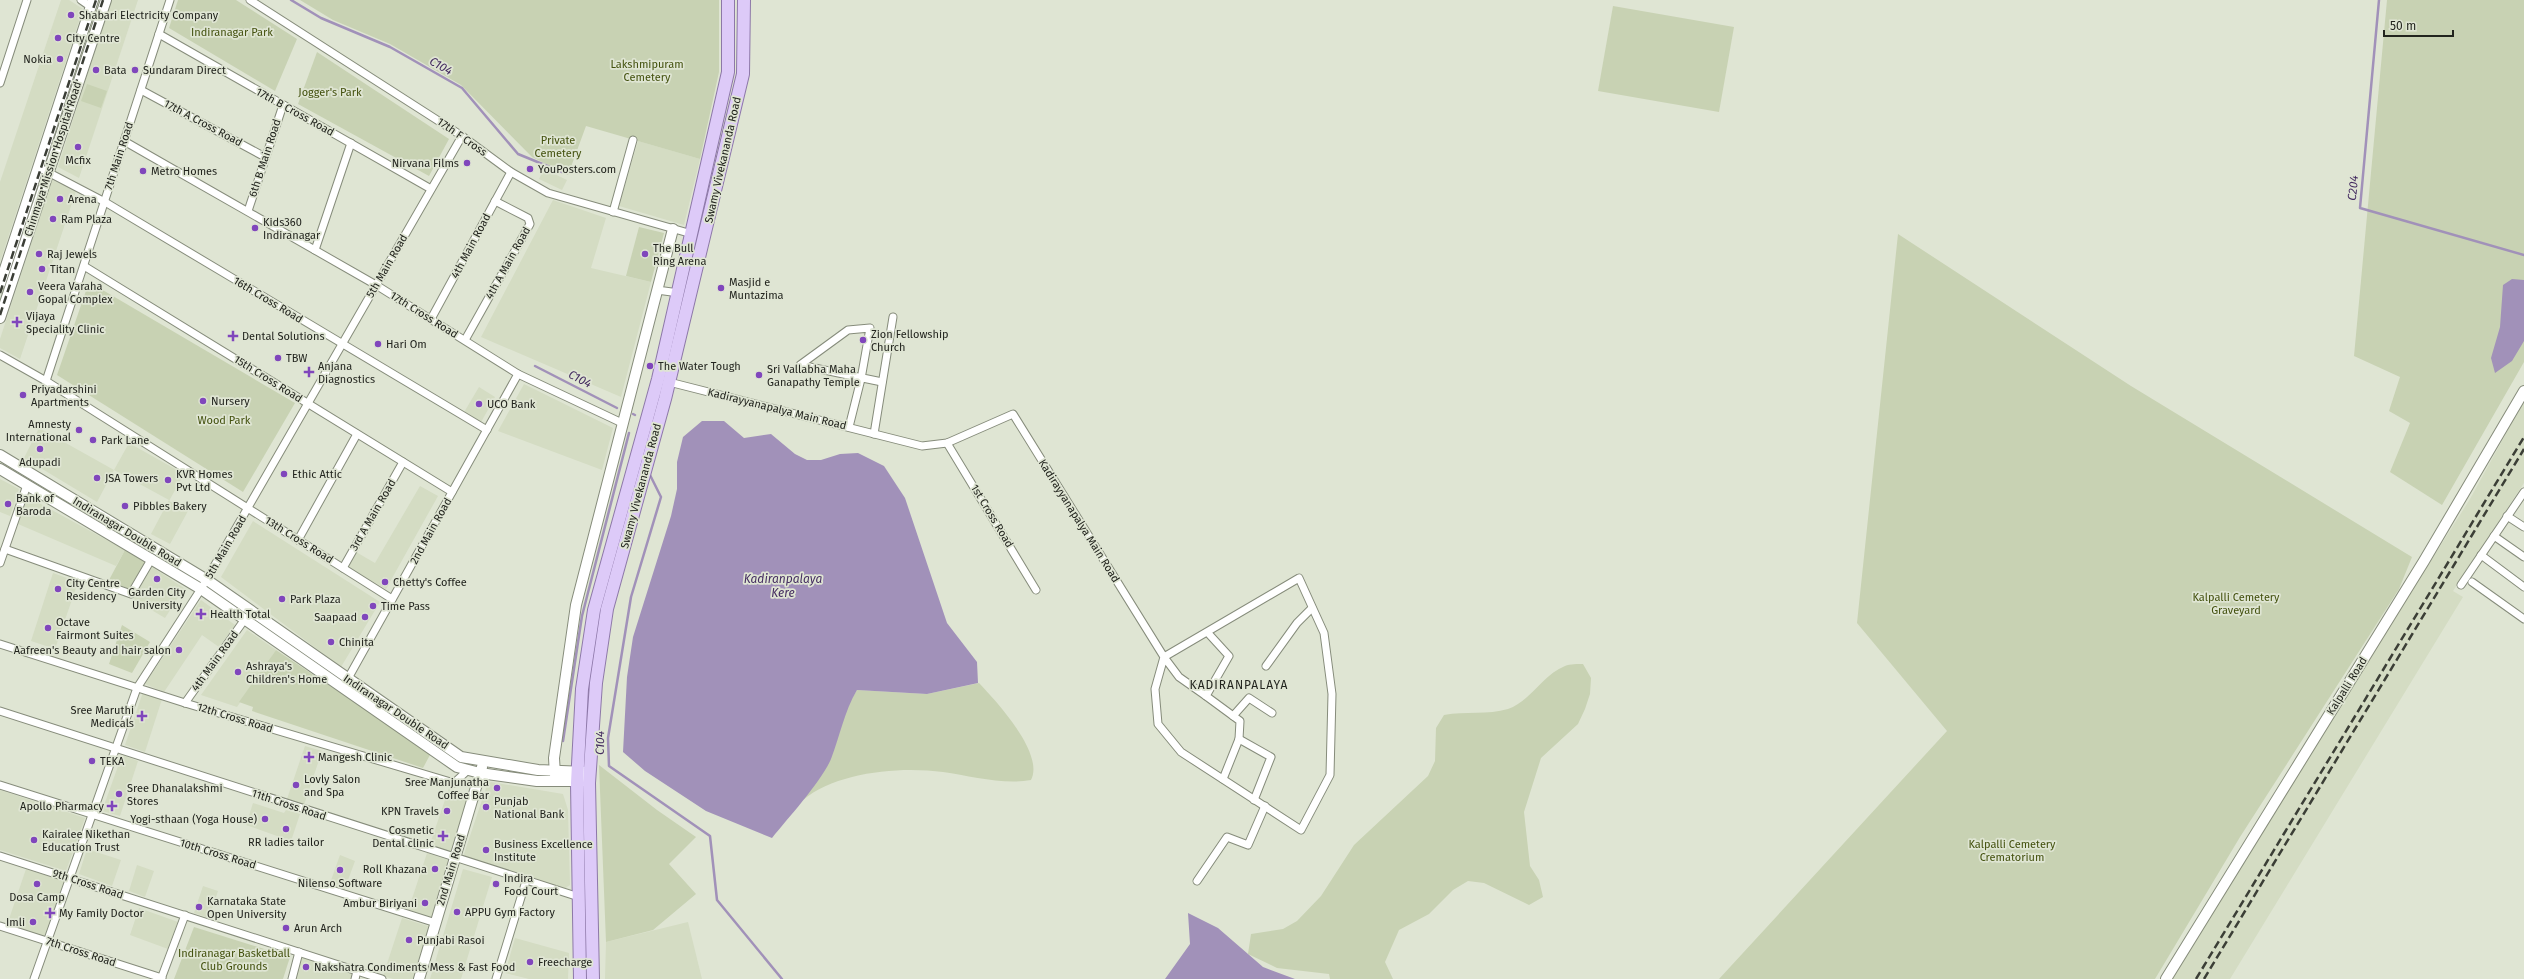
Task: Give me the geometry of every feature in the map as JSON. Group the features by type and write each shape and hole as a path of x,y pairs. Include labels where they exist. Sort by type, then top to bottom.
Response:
{"main road":[{"name":"Swamy Vivekananda Road","path":"580,979 577,776 582,689 594,610 658,379 679,293 728,72 728,0"},
{"name":"Swamy Vivekananda Road","path":"592,979 590,777 596,683 607,609 669,382 743,74 744,0"}],"street":[{"path":"0,83 27,0"},
{"path":"80,0 92,3"},
{"name":"Chinmaya Mission Hospital Road","path":"0,318 106,0"},
{"name":"7th Main Road","path":"46,381 170,0"},
{"name":"17th F Cross","path":"250,0 462,136 511,172 548,193 692,234"},
{"name":"Chinmaya Mission Hospital Road","path":"0,284 92,3"},
{"name":"17th B Cross Road","path":"159,34 431,190"},
{"name":"17th A Cross Road","path":"141,90 265,157"},
{"name":"6th B Main Road","path":"248,211 283,105"},
{"name":"5th Main Road","path":"34,979 137,688 204,585 462,136"},
{"path":"613,212 633,140"},
{"name":"17th Cross Road","path":"124,141 376,285 518,374 622,423"},
{"path":"315,250 351,143"},
{"name":"16th Cross Road","path":"38,167 49,171 104,202 486,430"},
{"name":"4th Main Road","path":"431,319 511,172"},
{"name":"4th A Main Road","path":"465,340 530,224 528,218 496,200"},
{"path":"556,781 554,758 576,605 673,229"},
{"name":"15th Cross Road","path":"84,266 452,492"},
{"path":"657,290 679,293"},
{"path":"874,434 893,316"},
{"path":"849,427 861,379 870,328 848,330 800,365 861,379 882,382"},
{"name":"13th Cross Road","path":"0,355 46,381 392,599"},
{"name":"2nd Main Road","path":"345,683 518,374"},
{"name":"Kadirayyanapalya Main Road","path":"669,382 922,446 947,443 1013,414 1164,658"},
{"name":"Kalpalli Road","path":"2166,979 2424,561 2524,391"},
{"path":"298,540 358,434"},
{"name":"1st Cross Road","path":"947,443 1036,590"},
{"name":"Indiranagar Double Road","path":"0,455 204,585 345,683 457,767 480,773 537,781 556,781 577,776"},
{"name":"3rd A Main Road","path":"343,568 403,462"},
{"name":"Indiranagar Double Road","path":"0,469 152,558 204,585 245,619 461,757 538,770 555,769 577,776 590,777"},
{"path":"0,563 27,485"},
{"path":"2462,585 2524,492"},
{"path":"2507,516 2524,527"},
{"path":"2494,536 2524,557"},
{"path":"5,549 131,594 152,558"},
{"path":"2481,555 2524,587"},
{"path":"1299,578 1324,633 1332,694 1330,775 1301,830 1181,752 1158,724 1155,689 1164,658 1299,578"},
{"path":"2472,582 2524,619"},
{"path":"1266,666 1297,623 1312,608"},
{"name":"4th Main Road","path":"185,703 245,619"},
{"path":"1206,696 1229,656 1208,633"},
{"name":"12th Cross Road","path":"0,644 185,703 454,783 468,770"},
{"path":"1164,658 1179,677 1240,721 1239,739 1223,779"},
{"path":"1234,716 1249,698 1272,713"},
{"name":"11th Cross Road","path":"0,711 115,750 578,897"},
{"path":"1239,739 1271,757 1254,800"},
{"name":"2nd Main Road","path":"419,979 484,762"},
{"name":"10th Cross Road","path":"0,786 436,923"},
{"path":"1197,881 1227,836 1248,845 1265,806"},
{"name":"9th Cross Road","path":"0,856 382,979"},
{"path":"496,979 526,881"},
{"path":"162,979 184,915"},
{"name":"7th Cross Road","path":"0,926 162,979"},
{"path":"292,979 299,952"},
{"path":"355,979 357,971"}],"shaded area":[{"path":"61,0 69,0 83,9 0,262 0,182"},
{"path":"111,0 138,0 79,178 58,167"},
{"path":"638,141 700,159 684,225 619,206"},
{"path":"544,169 567,180 562,190 539,179"},
{"path":"52,180 76,191 20,359 0,348 0,339"},
{"path":"553,200 606,218 591,268 651,282 621,397 481,337"},
{"path":"524,384 613,428 602,470 498,431"},
{"path":"479,387 495,397 480,424 463,414"},
{"path":"2524,401 2524,483 2453,591 2463,597 2230,979 2171,979 2275,807 2470,499"},
{"path":"39,428 114,470 97,502 24,458"},
{"path":"129,443 184,474 169,501 188,511 170,544 151,534 169,500 114,470"},
{"path":"0,479 19,489 10,516 0,512"},
{"path":"420,486 438,496 386,589 347,567 356,552 375,563"},
{"path":"28,497 125,550 116,566 18,524"},
{"path":"253,521 380,602 341,667 221,577"},
{"path":"152,567 184,588 165,618 133,599"},
{"path":"53,573 78,582 55,649 31,641"},
{"path":"201,600 235,625 219,647 202,635 164,692 145,684"},
{"name":"Ashraya's Children's Home","path":"247,630 276,650 237,707 201,695"},
{"path":"143,692 162,699 145,752 125,745"},
{"path":"305,746 322,751 304,805 287,799"},
{"path":"122,755 138,761 120,816 102,811"},
{"path":"491,782 563,794 568,810 570,885 564,889 466,858 464,854 487,785"},
{"path":"449,788 471,796 452,854 429,847"},
{"path":"0,790 85,818 66,871 0,850"},
{"path":"253,803 284,813 286,810 300,814 291,841 246,825"},
{"path":"87,849 121,860 112,886 79,874"},
{"path":"427,853 451,861 432,919 408,911"},
{"path":"340,855 355,861 344,891 329,886"},
{"path":"137,865 154,871 145,897 129,891"},
{"path":"26,869 64,881 45,937 7,925"},
{"path":"463,869 492,877 461,979 430,979"},
{"path":"203,886 218,891 209,918 194,913"},
{"path":"139,908 178,922 168,949 130,935"},
{"path":"402,918 431,927 414,979 393,979 383,976"},
{"path":"688,922 702,979 605,979 606,942"},
{"path":"515,938 569,953 568,979 529,979 505,973"},
{"path":"302,957 353,974 351,979 295,979"}],"green space":[{"name":"Indiranagar Park","path":"178,0 236,0 297,39 275,91 169,28"},
{"name":"Lakshmipuram Cemetery","path":"300,0 719,0 719,72 700,159 586,126 568,175 532,157 461,85 390,44 333,20"},
{"path":"2387,0 2524,0 2524,362 2442,505 2390,472 2410,423 2389,411 2400,377 2354,356"},
{"path":"1613,6 1734,27 1719,112 1598,91"},
{"name":"Jogger's Park","path":"317,52 449,139 429,176 298,104"},
{"path":"87,84 107,91 101,108 81,101"},
{"name":"The Bull Ring Arena","path":"639,227 664,233 651,282 626,276"},
{"name":"Kalpalli Cemetery Crematorium","path":"1898,234 2131,386 2412,557 2399,589 2240,837 2155,979 1719,979 1947,731 1857,623"},
{"name":"Wood Park","path":"89,282 295,403 243,492 57,375"},
{"path":"125,550 145,562 129,589 109,580"},
{"path":"122,625 150,642 132,673 109,664"},
{"path":"276,650 431,753 423,768 252,711 253,707 239,702"},
{"path":"1583,664 1591,678 1590,694 1585,709 1578,724 1541,758 1524,812 1530,866 1539,880 1543,897 1529,905 1484,883 1468,881 1453,890 1429,914 1399,930 1385,962 1393,979 1330,979 1329,974 1277,968 1248,954 1251,934 1283,929 1297,921 1321,896 1354,845 1428,776 1435,761 1436,728 1444,715 1493,712 1508,709 1523,700 1557,670 1567,665"},
{"path":"979,683 1006,714 1025,742 1031,756 1033,769 1031,780 998,781 926,770 889,771 850,777 833,783 803,800 830,760 848,705 857,690 927,694"},
{"path":"599,765 657,810 696,837 669,864 696,894 653,930 606,942"},
{"name":"Indiranagar Basketball Club Grounds","path":"194,927 290,957 283,979 174,979"}],"water":[{"path":"2512,279 2524,280 2524,341 2512,361 2495,373 2491,358 2500,327 2503,285"},
{"name":"Kadiranpalaya Kere","path":"702,421 724,421 744,438 771,434 795,454 807,460 821,460 840,454 858,453 884,466 905,498 947,623 977,662 978,683 927,694 857,690 845,715 831,759 826,768 804,799 772,838 706,811 645,771 623,752 627,677 633,637 671,516 677,489 677,462 683,437"},
{"path":"1188,913 1218,928 1263,967 1295,979 1165,979 1190,944"}],"waterway":[{"name":"C104","path":"291,0 321,18 390,47 462,88 518,154 562,172"},
{"name":"C204","path":"2379,0 2360,208 2524,255"},
{"name":"C104","path":"535,366 617,408"},
{"path":"563,741 582,616 629,433"},
{"name":"C104","path":"649,473 661,497 631,597 608,738 609,766 710,836 717,900 782,979"}],"railway":[{"path":"0,293 96,0"},
{"path":"0,315 103,0"},
{"path":"2196,979 2524,437"},
{"path":"2204,979 2524,449"}],"place":[{"name":"Shabari Electricity Company","path":"71,15"},
{"name":"City Centre","path":"58,38"},
{"name":"Nokia","path":"60,59"},
{"name":"Bata","path":"96,70"},
{"name":"Sundaram Direct","path":"135,70"},
{"name":"Mcfix","path":"78,147"},
{"name":"Nirvana Films","path":"467,163"},
{"name":"YouPosters.com","path":"530,169"},
{"name":"Metro Homes","path":"143,171"},
{"name":"Arena","path":"60,199"},
{"name":"Ram Plaza","path":"53,219"},
{"name":"Kids360 Indiranagar","path":"255,228"},
{"name":"Raj Jewels","path":"39,254"},
{"name":"The Bull Ring Arena","path":"645,254"},
{"name":"Titan","path":"42,269"},
{"name":"Masjid e Muntazima","path":"721,288"},
{"name":"Veera Varaha Gopal Complex","path":"30,292"},
{"name":"Vijaya Speciality Clinic","path":"17,322"},
{"name":"Dental Solutions","path":"233,336"},
{"name":"Zion Fellowship Church","path":"863,340"},
{"name":"Hari Om","path":"378,344"},
{"name":"TBW","path":"278,358"},
{"name":"The Water Tough","path":"650,366"},
{"name":"Anjana Diagnostics","path":"309,372"},
{"name":"Sri Vallabha Maha Ganapathy Temple","path":"759,375"},
{"name":"Priyadarshini Apartments","path":"23,395"},
{"name":"Nursery","path":"203,401"},
{"name":"UCO Bank","path":"479,404"},
{"name":"Amnesty International","path":"79,430"},
{"name":"Park Lane","path":"93,440"},
{"name":"Adupadi","path":"40,449"},
{"name":"Ethic Attic","path":"284,474"},
{"name":"JSA Towers","path":"97,478"},
{"name":"KVR Homes Pvt Ltd","path":"168,480"},
{"name":"Bank of Baroda","path":"8,504"},
{"name":"Pibbles Bakery","path":"125,506"},
{"name":"Garden City University","path":"157,579"},
{"name":"Chetty's Coffee","path":"385,582"},
{"name":"City Centre Residency","path":"58,589"},
{"name":"Park Plaza","path":"282,599"},
{"name":"Time Pass","path":"373,606"},
{"name":"Health Total","path":"201,614"},
{"name":"Saapaad","path":"365,617"},
{"name":"Octave Fairmont Suites","path":"48,628"},
{"name":"Chinita","path":"331,642"},
{"name":"Aafreen's Beauty and hair salon","path":"179,650"},
{"name":"Ashraya's Children's Home","path":"238,672"},
{"name":"Sree Maruthi Medicals","path":"142,716"},
{"name":"Mangesh Clinic","path":"309,757"},
{"name":"TEKA","path":"92,761"},
{"name":"Lovly Salon and Spa","path":"296,785"},
{"name":"Sree Manjunatha Coffee Bar","path":"497,788"},
{"name":"Sree Dhanalakshmi Stores","path":"119,794"},
{"name":"Apollo Pharmacy","path":"112,806"},
{"name":"Punjab National Bank","path":"486,807"},
{"name":"KPN Travels","path":"447,811"},
{"name":"Yogi-sthaan (Yoga House)","path":"265,819"},
{"name":"RR ladies tailor","path":"286,829"},
{"name":"Cosmetic Dental clinic","path":"443,836"},
{"name":"Kairalee Nikethan Education Trust","path":"34,840"},
{"name":"Business Excellence Institute","path":"486,850"},
{"name":"Roll Khazana","path":"435,869"},
{"name":"Nilenso Software","path":"340,870"},
{"name":"Dosa Camp","path":"37,884"},
{"name":"Indira Food Court","path":"496,884"},
{"name":"Ambur Biriyani","path":"425,903"},
{"name":"Karnataka State Open University","path":"199,907"},
{"name":"APPU Gym Factory","path":"457,912"},
{"name":"My Family Doctor","path":"50,913"},
{"name":"Imli","path":"33,922"},
{"name":"Arun Arch","path":"286,928"},
{"name":"Punjabi Rasoi","path":"409,940"},
{"name":"Freecharge","path":"530,962"},
{"name":"Nakshatra Condiments Mess & Fast Food","path":"306,967"}],"district":[{"name":"KADIRANPALAYA","path":"1239,685"}],"park label":[{"name":"Private Cemetery","path":"558,146"},
{"name":"Kalpalli Cemetery Graveyard","path":"2236,603"}]}
